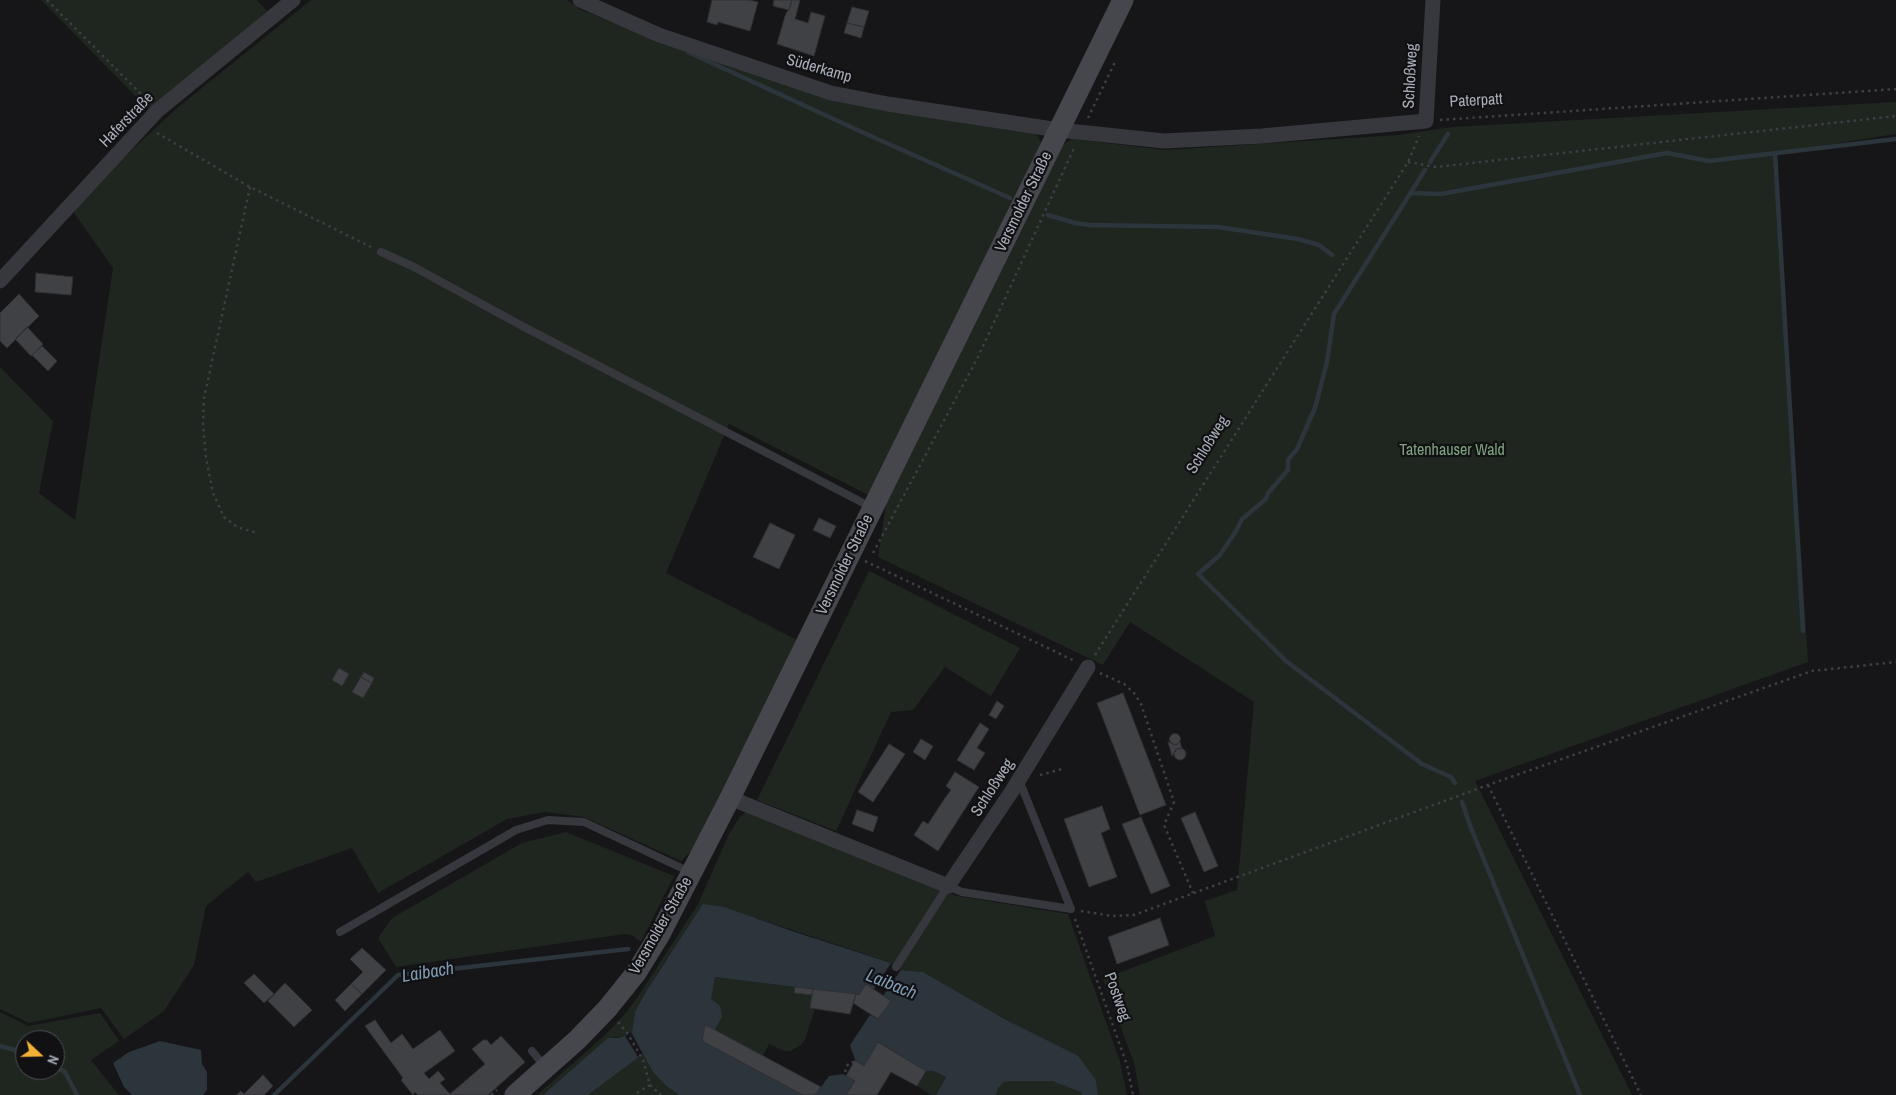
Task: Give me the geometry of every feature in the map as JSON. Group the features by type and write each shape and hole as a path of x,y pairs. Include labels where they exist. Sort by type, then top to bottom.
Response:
{"main road":[{"name":"Versmolder Straße","path":"515,1095 577,1040 607,1009 636,972 660,934 730,798 1123,0"}],"street":[{"name":"Haferstraße","path":"0,281 157,111 294,0"},
{"name":"Süderkamp","path":"580,0 659,35 831,93 888,104 1059,130"},
{"name":"Schloßweg","path":"1426,121 1433,0"},
{"path":"1059,130 1164,141 1262,136 1426,121"},
{"name":"Schloßweg","path":"948,886 1019,780 1088,667"},
{"path":"730,798 948,886"}],"lane":[{"path":"381,252 414,267 524,327 873,508"},
{"path":"1019,780 1071,909"},
{"path":"340,932 516,830 548,820 584,822 692,873"},
{"path":"948,886 962,892 1071,909"},
{"name":"Schloßweg","path":"896,967 948,886"},
{"path":"532,1051 545,1068"}],"path":[{"path":"48,0 157,111"},
{"path":"872,554 978,357 1119,53"},
{"name":"Paterpatt","path":"1426,121 1896,88"},
{"path":"1408,162 1436,167 1896,116"},
{"name":"Schloßweg","path":"1088,667 1408,162 1426,121"},
{"path":"145,126 250,187 381,252"},
{"path":"250,187 204,398 202,424 213,493 224,516 237,527 257,533"},
{"path":"864,571 868,562 1124,684 1134,693 1141,704 1174,802 1164,825 1193,893"},
{"path":"1071,909 1112,916 1134,915 1488,785 1812,671 1896,662"},
{"path":"1488,785 1641,1095"},
{"name":"Postweg","path":"1071,909 1127,1065 1134,1095"},
{"path":"614,1019 628,1034 640,1056 650,1085 661,1095"},
{"path":"853,1062 861,1066 858,1073 854,1078 846,1073 845,1069 848,1063 853,1062"},
{"path":"633,1095 650,1085"}],"green space":[{"path":"41,0 257,0 267,11 151,112"},
{"name":"Tatenhauser Wald","path":"311,0 567,0 579,9 675,47 830,98 1036,133 1041,143 1062,145 1072,139 1165,150 1398,135 1452,127 1896,102 1896,134 1776,153 1808,662 1475,781 1632,1095 1140,1095 1134,1063 1103,979 1215,936 1205,901 1237,890 1254,702 1130,622 1103,665 878,557 886,504 729,424 666,573 797,640 692,850 681,861 584,817 545,812 507,819 378,893 352,848 256,882 248,872 206,906 194,965 164,1011 124,1039 101,1008 29,1023 0,1009 0,367 53,421 39,493 75,520 113,268 70,207 177,108"},
{"path":"869,571 1020,648 991,696 945,667 913,710 891,712 836,831 757,800"},
{"path":"747,811 923,884 957,896 1068,914 1120,1062 1127,1095 1098,1095 1096,1080 1010,1022 923,972 901,970 889,962 756,918 666,960 635,1012 632,1031 620,1038 615,1037 543,1095 537,1095 605,1035 637,998 698,904 729,834 739,818"},
{"path":"566,832 674,876 641,942 633,936 625,934 396,967 378,938 392,918 522,843"},
{"path":"715,977 795,987 794,993 812,995 810,1008 815,1009 805,1040 801,1045 790,1051 784,1051 769,1044 763,1056 715,1030 719,1023 710,1000"},
{"path":"0,1012 28,1026 100,1013 119,1041 91,1060 119,1095 0,1095"},
{"path":"643,1054 653,1072 666,1086 679,1095 588,1095"},
{"path":"926,1071 933,1071 946,1077 936,1095 931,1095 917,1086"},
{"path":"1052,1081 1082,1092 1082,1095 996,1095 998,1088 1004,1082"}],"water":[{"path":"703,904 724,907 891,963 874,989 859,995 715,977 711,999 720,1006 722,1017 715,1030 702,1041 803,1095 679,1095 666,1086 653,1072 643,1054 588,1095 543,1095 608,1038 620,1038 632,1031 635,1012 645,993"},
{"path":"901,970 923,972 1010,1022 1078,1056 1096,1080 1098,1095 1082,1095 1081,1092 1052,1081 1018,1081 1004,1082 998,1088 996,1095 936,1095 946,1077 933,1071 926,1071 879,1042 864,1066 855,1060 850,1045 870,1015 878,1019 890,1001 883,996"},
{"path":"160,1041 201,1050 202,1064 207,1072 207,1090 203,1095 132,1095 124,1087 113,1063 129,1052"},
{"path":"843,1074 855,1081 846,1095 815,1095 829,1076"}],"pier":[{"path":"631,1032 643,1054 638,1057 625,1036"}],"building":[{"path":"712,0 749,0 758,2 750,31 718,22 717,25 707,22"},
{"path":"774,0 792,0 789,10 773,6"},
{"path":"792,0 800,0 795,19 808,23 811,12 825,16 814,56 777,44"},
{"path":"852,7 869,11 864,27 847,23"},
{"path":"847,23 864,27 861,38 844,33"},
{"path":"36,273 73,277 71,295 35,292"},
{"path":"19,294 39,316 7,348 0,341 0,313"},
{"path":"27,327 43,344 31,356 16,340"},
{"path":"42,346 57,361 48,371 32,355"},
{"path":"819,518 836,526 830,538 813,530"},
{"path":"770,523 795,535 779,569 753,557"},
{"path":"339,668 349,674 342,686 332,680"},
{"path":"364,672 374,678 372,683 361,677"},
{"path":"361,677 372,683 363,698 352,692"},
{"path":"1123,693 1166,805 1140,815 1097,703"},
{"path":"997,701 1004,706 996,719 989,715"},
{"path":"980,723 989,729 977,748 985,753 974,770 957,760"},
{"path":"1175,733 1181,739 1175,745 1169,739"},
{"path":"921,739 933,746 925,760 913,752"},
{"path":"1168,742 1176,745 1180,742 1182,749 1177,749 1172,756"},
{"path":"889,744 905,754 873,802 858,792"},
{"path":"1180,748 1186,754 1180,760 1174,754"},
{"path":"955,772 979,787 938,851 914,835 923,821 928,824 951,790 946,786"},
{"path":"1102,806 1110,829 1101,833 1117,877 1089,887 1064,819"},
{"path":"857,810 878,817 873,832 852,824"},
{"path":"1195,812 1218,866 1204,872 1181,818"},
{"path":"1141,817 1170,886 1151,894 1122,824"},
{"path":"1160,918 1169,945 1117,964 1108,937"},
{"path":"362,948 386,970 362,994 351,984 363,972 350,959"},
{"path":"254,974 274,994 264,1003 244,983"},
{"path":"285,983 312,1010 294,1027 268,1001"},
{"path":"351,984 362,994 345,1011 335,1000"},
{"path":"866,984 891,1001 878,1019 853,1003 856,994 859,995"},
{"path":"795,987 813,989 812,995 794,993"},
{"path":"813,989 856,994 850,1014 810,1008"},
{"path":"375,1020 391,1043 402,1034 413,1049 440,1030 455,1051 424,1073 429,1079 438,1071 445,1079 440,1083 450,1094 485,1064 472,1049 483,1040 487,1040 491,1045 501,1036 525,1062 488,1095 418,1095 415,1092 413,1095 365,1026"},
{"path":"705,1025 821,1087 815,1095 803,1095 702,1041"},
{"path":"878,1042 926,1071 917,1086 891,1072 877,1095 846,1095 855,1081 846,1076 855,1060 864,1066"},
{"path":"263,1075 273,1086 264,1095 236,1095 241,1091 244,1094"}],"waterway":[{"path":"688,52 1010,198"},
{"path":"1430,162 1448,134"},
{"path":"1411,193 1441,194 1667,153 1709,161 1896,139"},
{"path":"1775,153 1803,631"},
{"path":"1425,170 1334,314 1327,362 1315,408 1297,449 1288,460 1288,470 1268,493 1266,499 1242,519 1220,555 1198,574 1286,661 1422,764 1451,777 1455,783"},
{"path":"1048,215 1075,223 1090,225 1218,227 1298,239 1319,245 1332,255"},
{"path":"1462,802 1580,1095"},
{"name":"Laibach","path":"274,1095 398,975 628,949"},
{"name":"Laibach","path":"877,975 897,985"},
{"name":"Laibach","path":"0,1046 15,1050"},
{"name":"Laibach","path":"65,1072 77,1095"}]}
